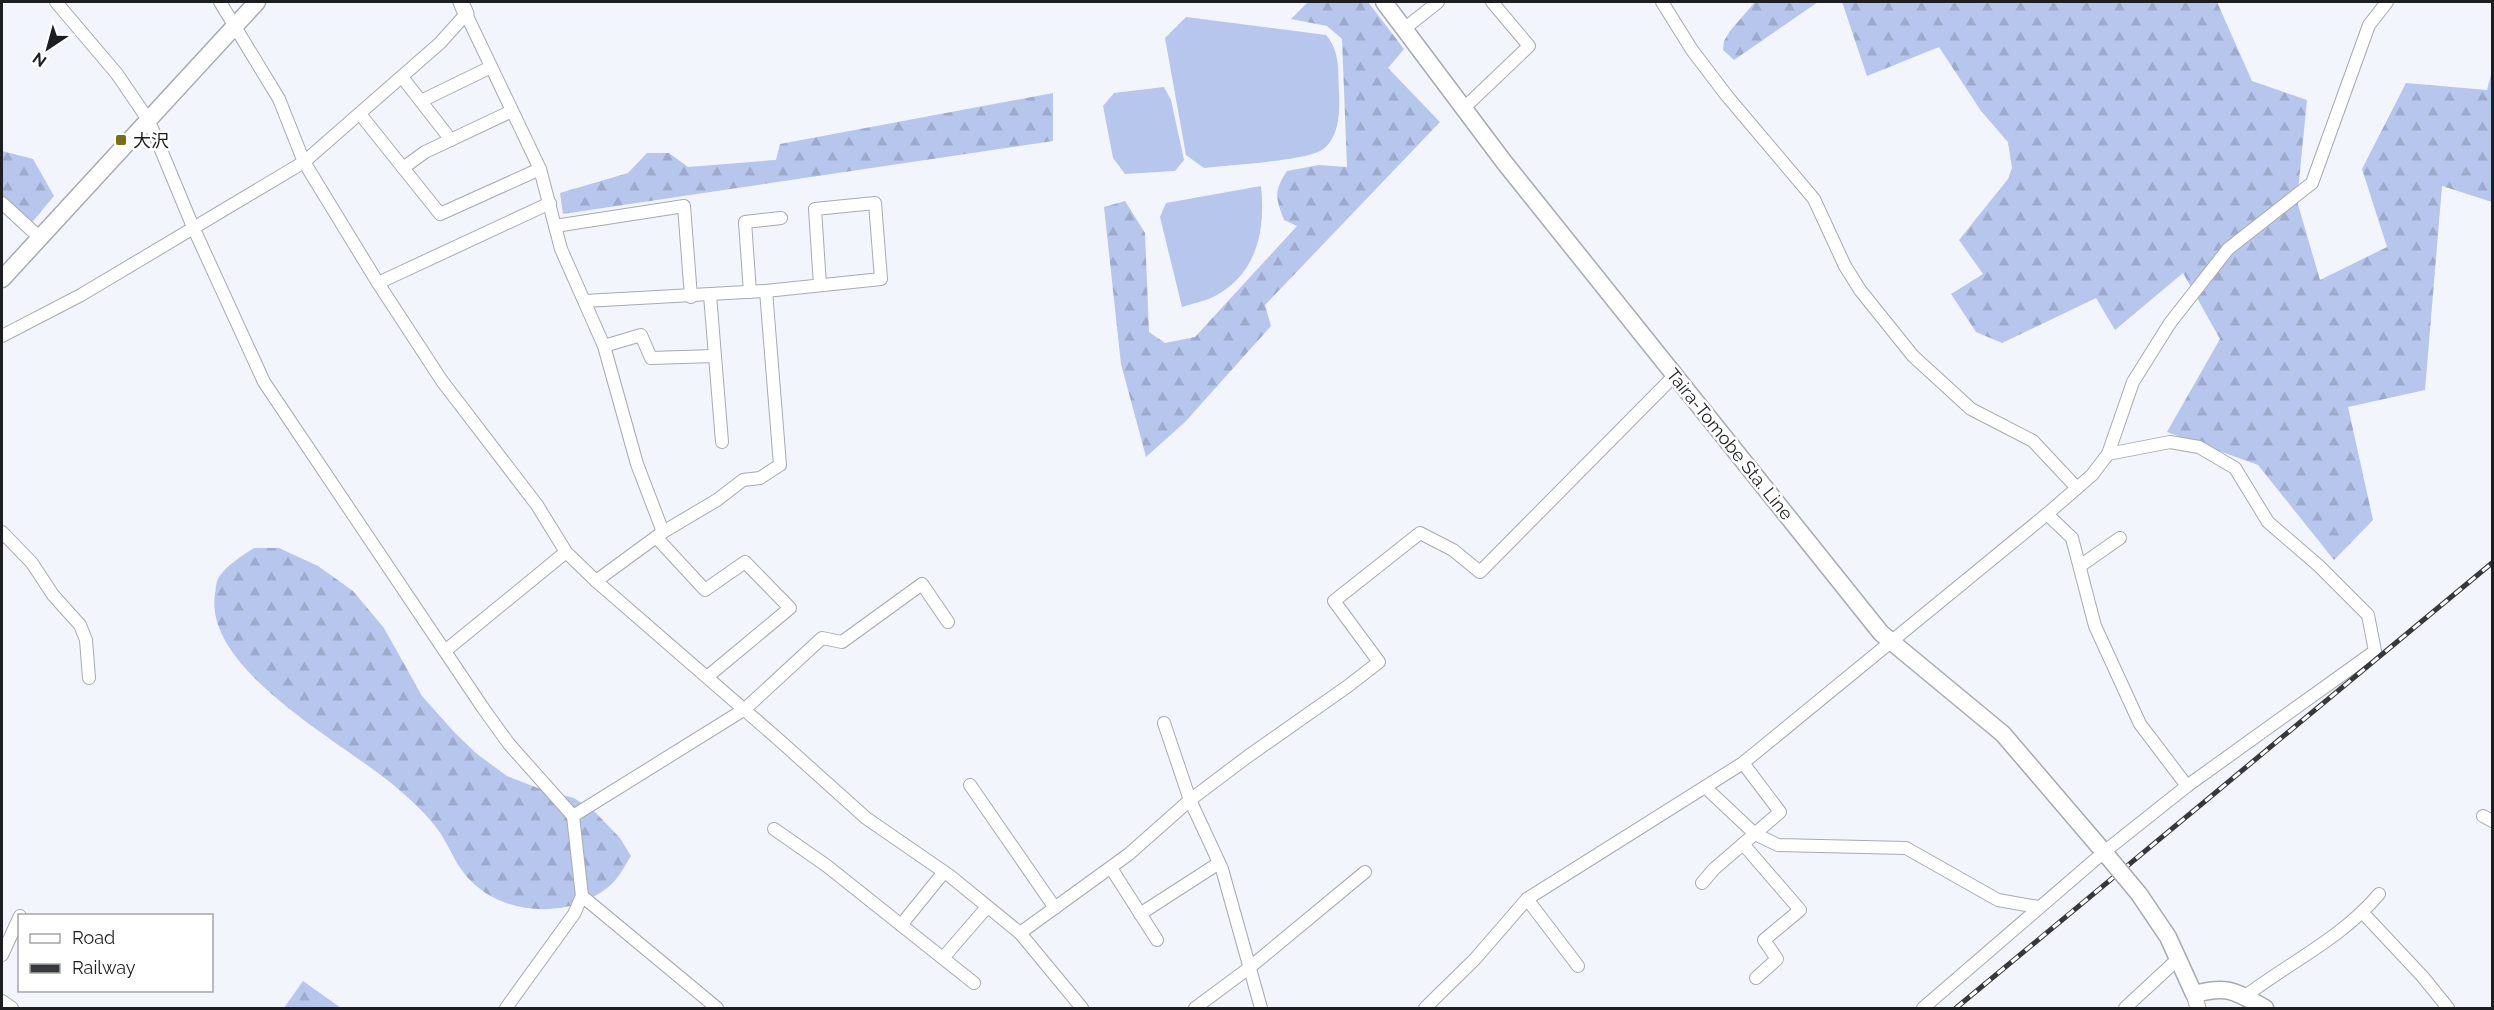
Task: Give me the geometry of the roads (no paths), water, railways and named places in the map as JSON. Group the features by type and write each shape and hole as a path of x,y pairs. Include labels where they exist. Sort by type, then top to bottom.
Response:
{"main road":[{"path":"2,276 149,121 257,2"},
{"name":"Taira-Tomobe Sta. Line","path":"1384,2 1464,108 1881,633 2003,734 2139,894 2179,958 2196,1001"},
{"path":"2196,1001 2219,989 2231,990 2265,1008"}],"street":[{"path":"56,2 117,74 149,121 193,226 264,382 509,744 573,816 582,896 574,914 506,1008"},
{"path":"220,2 279,99 304,162 378,283 442,381 537,505 566,552 866,818 944,872 1020,933 1082,1008"},
{"path":"1404,29 1438,2"},
{"path":"1464,108 1529,46 1492,2"},
{"path":"1662,2 1692,50 1727,96 1814,199 1845,266 1860,290 1913,356 1971,409 2033,441 2077,488"},
{"path":"1425,1008 1475,959 1527,899 1743,763 2092,475 2108,454 2133,382 2170,322 2228,249 2312,183 2369,26 2387,2"},
{"path":"463,8 540,169 561,249 604,346 637,464 660,535 705,590 745,562 790,608 707,677"},
{"path":"2,336 81,295 193,226 304,162 440,44 463,8"},
{"path":"421,101 491,67"},
{"path":"402,77 451,140"},
{"path":"403,168 425,152 512,111"},
{"path":"360,114 440,214 540,169"},
{"path":"2,203 39,237"},
{"path":"378,283 550,203"},
{"path":"585,301 691,297 766,291 881,279 875,203 815,209 820,285"},
{"path":"555,226 684,206 691,297"},
{"path":"750,292 745,222 781,218"},
{"path":"596,581 743,480 760,478 780,465 766,291"},
{"path":"710,295 722,442"},
{"path":"604,346 641,335 651,358 714,356"},
{"path":"1020,933 1129,854 1190,800 1379,662 1334,601 1420,533 1453,550 1480,572 1675,375"},
{"path":"1923,1008 2038,907 2106,855 2187,786 2375,651 2368,615 2319,566 2268,522 2235,468 2199,447 2170,442 2108,454"},
{"path":"2047,514 2072,538 2096,626 2140,724 2187,786"},
{"path":"2,532 32,563 53,595 80,625 86,640 89,678"},
{"path":"2079,566 2121,538"},
{"path":"445,651 566,552"},
{"path":"573,816 744,709 822,638 842,642 922,584 948,622"},
{"path":"1164,723 1190,800 1219,863 1262,1008"},
{"path":"1702,883 1780,812 1743,763"},
{"path":"970,785 1055,908"},
{"path":"1705,787 1755,834 1778,845 1906,848 1998,900 2038,907"},
{"path":"774,829 828,866 974,983"},
{"path":"1743,844 1800,910 1764,940 1778,959 1756,978"},
{"path":"1140,914 1219,863"},
{"path":"1111,868 1157,940"},
{"path":"901,925 944,872"},
{"path":"1195,1008 1249,968 1365,872"},
{"path":"2244,997 2323,945 2363,913 2379,894"},
{"path":"582,896 717,1008"},
{"path":"1527,899 1578,966"},
{"path":"943,958 987,907"},
{"path":"2363,913 2423,977 2448,1008"},
{"path":"2,955 18,920"},
{"path":"2125,1008 2179,958"},
{"path":"2,1001 12,1008"}],"railway":[{"path":"1956,1008 2492,563"}],"place":[{"name":"大沢","path":"121,140"}]}
